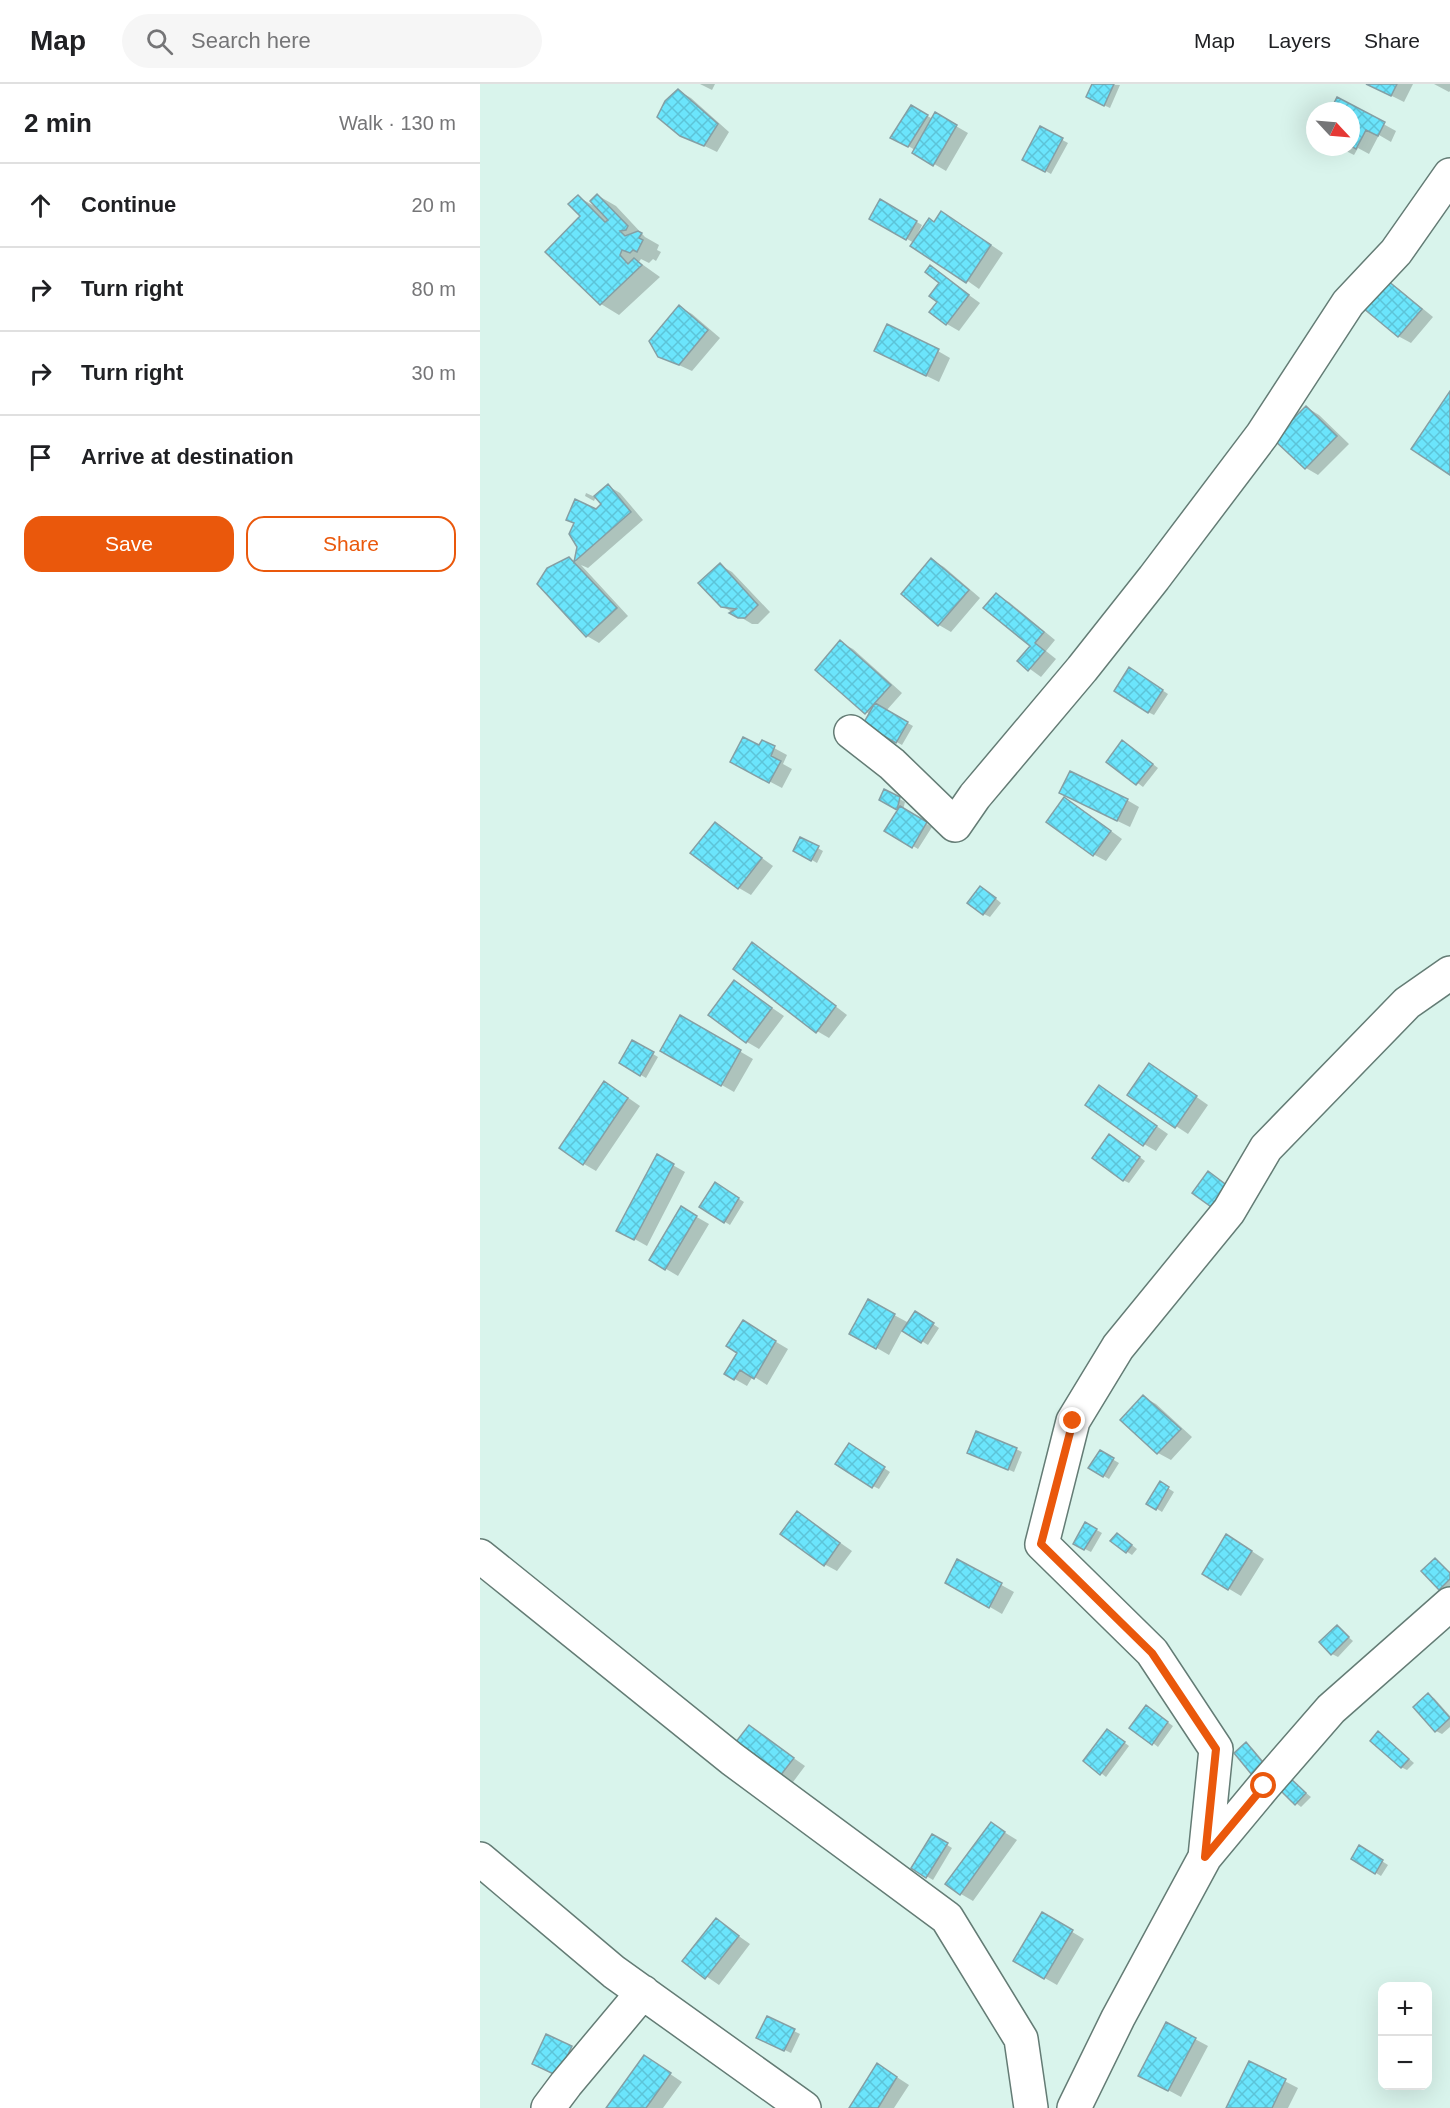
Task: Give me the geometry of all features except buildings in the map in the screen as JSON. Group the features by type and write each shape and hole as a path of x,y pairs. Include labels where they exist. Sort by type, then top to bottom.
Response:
{"street":[{"path":"851,732 892,764 955,825 975,796 1082,669 1154,578 1262,435 1348,303 1396,252 1450,175"},
{"path":"1205,1857 1216,1749 1152,1653 1041,1544 1073,1421 1118,1347 1229,1211 1266,1148 1407,1003 1450,973"},
{"path":"480,1556 732,1759 947,1918 1021,2040 1030,2108"},
{"path":"1074,2108 1118,2018 1205,1857 1330,1709 1450,1604"},
{"path":"480,1859 614,1972 804,2108"},
{"path":"548,2108 643,1992"}],"route":[{"path":"1073,1421 1041,1544 1152,1653 1216,1749 1205,1857 1264,1786"}]}
